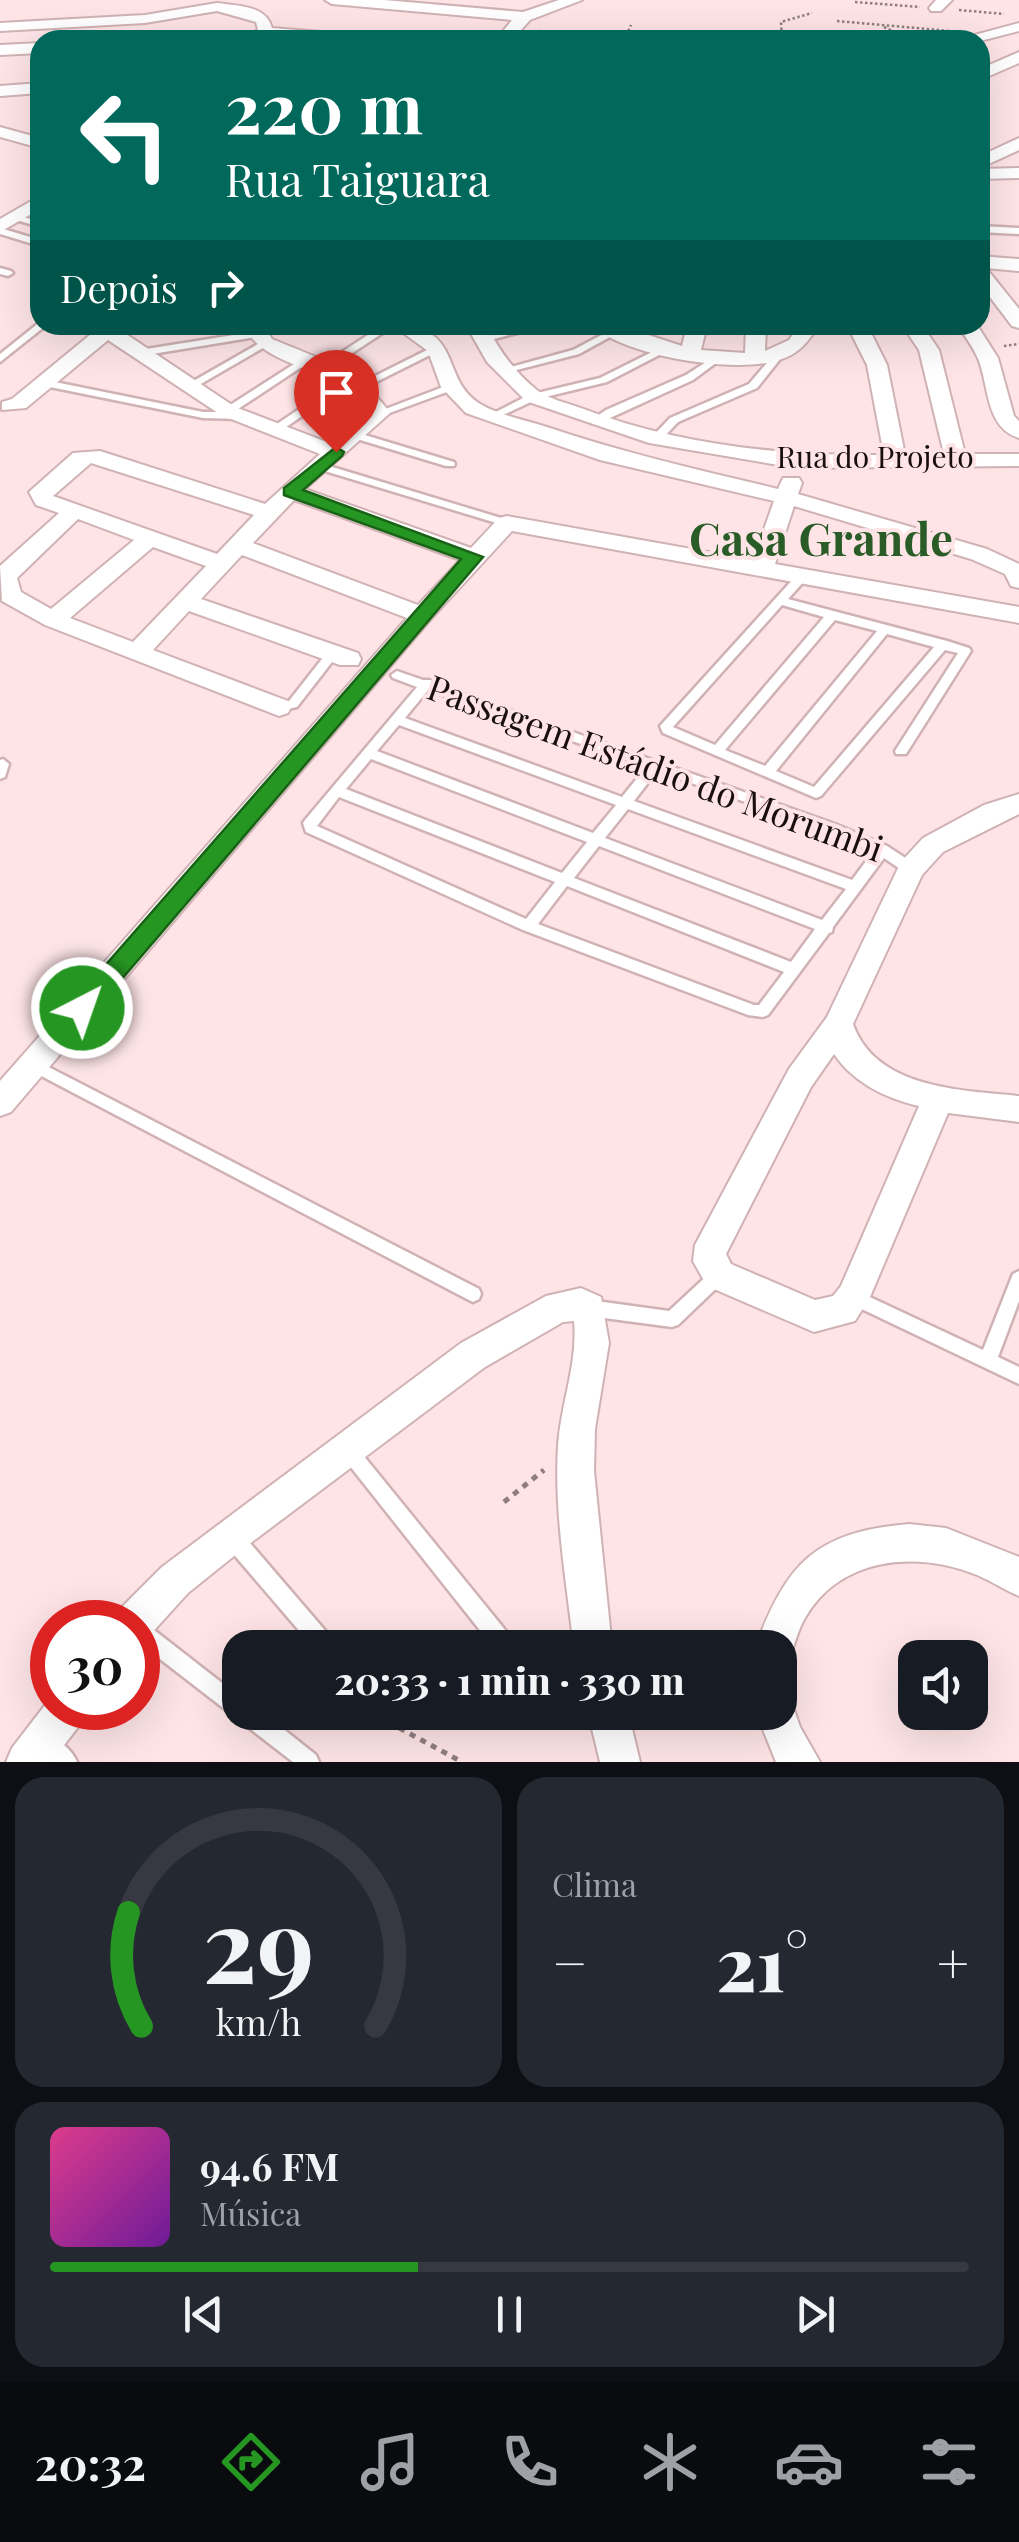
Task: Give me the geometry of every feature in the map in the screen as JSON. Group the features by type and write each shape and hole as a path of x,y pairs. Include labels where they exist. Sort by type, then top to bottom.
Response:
{"street":[{"path":"81,22 84,0"},
{"path":"336,0 522,16"},
{"path":"509,30 522,16 574,0"},
{"path":"0,27 157,18 214,3 255,14 263,20 266,30"},
{"path":"990,33 1019,26"},
{"path":"0,50 30,48"},
{"path":"990,70 1019,57"},
{"path":"0,91 30,89"},
{"path":"0,132 30,140"},
{"path":"990,164 1019,143"},
{"path":"990,168 1019,173"},
{"path":"5,225 30,208"},
{"path":"990,263 1019,265"},
{"path":"990,285 1019,322"},
{"path":"5,404 19,404 103,335"},
{"path":"119,335 188,386 327,459"},
{"path":"136,653 290,492 380,413 353,383 264,335"},
{"path":"417,335 437,348 452,387 473,409 623,460 788,497 979,554 1014,570 1019,581"},
{"name":"Rua do Projeto","path":"482,335 504,370 532,397 595,421 656,438 796,462 895,458 1019,460"},
{"path":"625,335 662,350 717,358 780,353 800,344 804,335"},
{"path":"690,355 695,335"},
{"path":"755,357 756,335"},
{"path":"862,335 878,365 895,458"},
{"path":"918,335 928,350 955,458"},
{"path":"974,335 988,358 1004,418 1019,432"},
{"path":"269,514 88,456 39,495 150,538 229,554 422,614"},
{"path":"761,571 788,497 796,462"},
{"path":"290,492 474,557"},
{"path":"74,511 11,568 5,578 10,596 54,620 279,707"},
{"path":"0,1103 422,614 507,523 1019,616"},
{"path":"54,620 150,538"},
{"path":"184,601 341,656"},
{"path":"938,1099 853,1298 844,1310 814,1316 719,1275 708,1260 711,1245 800,1078 838,1024 911,869 933,845 993,812 1019,804"},
{"path":"838,1024 844,1048 868,1072 938,1099 1019,1110"},
{"path":"156,1600 231,1535 473,1355 558,1307 581,1304 592,1319 576,1445 580,1542 592,1630"},
{"path":"779,1630 798,1592 838,1558 875,1542 923,1540 972,1555 1019,1578"},
{"path":"45,1755 57,1730"},
{"path":"612,1730 620,1762"},
{"path":"780,1730 800,1762"}],"lane":[{"path":"5,225 30,224"},
{"path":"5,225 30,237"},
{"path":"990,230 1019,231"},
{"path":"0,359 30,334"},
{"path":"140,353 256,335"},
{"path":"188,386 261,335"},
{"path":"45,383 203,415 235,414 314,364 371,335"},
{"path":"504,370 576,352 599,335"},
{"path":"275,430 353,383 437,348"},
{"path":"493,416 532,397 603,380 662,350"},
{"path":"656,438 674,420 754,386 780,353"},
{"path":"595,421 619,406 694,377 717,358"},
{"path":"380,413 452,387"},
{"path":"358,436 450,464"},
{"path":"327,459 507,523"},
{"path":"800,579 666,726 667,730 812,793 820,792 943,644"},
{"path":"780,601 965,652 902,751"},
{"path":"716,752 832,615"},
{"path":"767,773 886,629"},
{"path":"279,707 293,704 341,656"},
{"name":"Passagem Estádio do Morumbi","path":"396,674 830,827 882,850 911,869"},
{"path":"426,683 310,823 311,828 528,926 752,1012 763,1011 882,850"},
{"path":"398,720 855,887"},
{"path":"369,753 827,928"},
{"path":"528,926 654,766"},
{"path":"338,791 795,970"},
{"path":"33,1065 472,1294"},
{"path":"592,1319 672,1319 719,1275"},
{"path":"988,1361 1019,1280"},
{"path":"853,1298 1019,1376"},
{"path":"348,1450 493,1630"},
{"path":"231,1535 312,1630"},
{"path":"160,1647 222,1695"},
{"path":"267,1730 309,1762"}],"path":[{"path":"781,30 781,22 812,13"},
{"path":"836,21 918,30"},
{"path":"629,30 631,25"},
{"path":"879,25 890,30"},
{"path":"504,1502 576,1445"},
{"path":"403,1730 462,1762"}],"district":[{"name":"Casa Grande","path":"821,540"}],"route":[{"path":"82,1008 474,557 290,492 336,452"}]}
